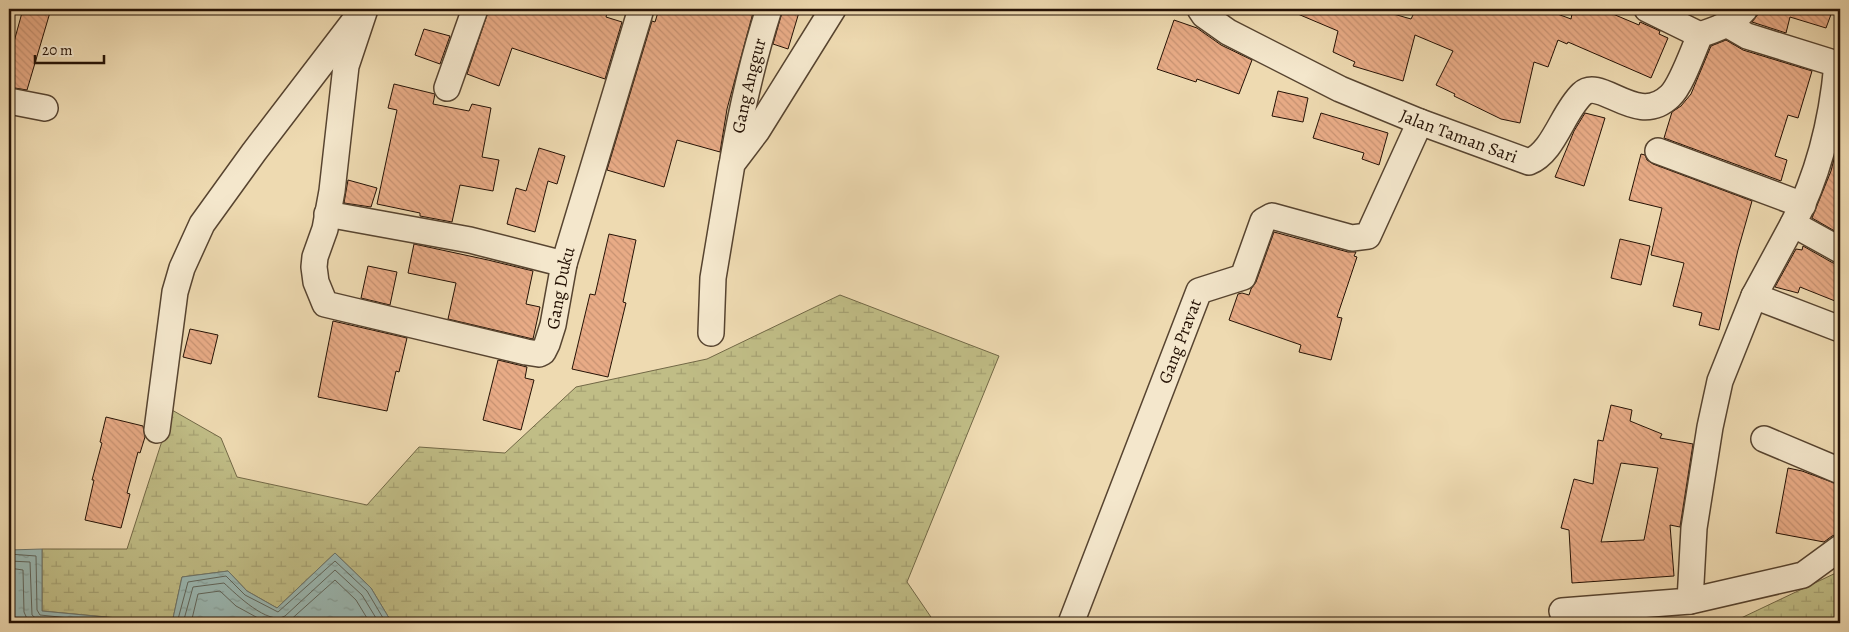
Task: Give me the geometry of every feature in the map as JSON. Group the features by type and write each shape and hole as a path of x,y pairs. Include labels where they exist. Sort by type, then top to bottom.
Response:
{"street":[{"path":"365,9 346,66 332,191 327,214 470,240 564,264"},
{"path":"157,430 175,292 182,268 202,224 337,42 365,9"},
{"path":"447,88 475,9"},
{"name":"Gang Duku","path":"327,214 314,267 316,282 324,304 517,350 539,354 543,352 553,325 564,264 641,9"},
{"name":"Gang Anggur","path":"711,333 713,278 741,113 753,61 769,9"},
{"path":"732,164 757,131 834,9"},
{"name":"Jalan Taman Sari","path":"1200,9 1204,15 1228,32 1340,89 1420,122 1519,160 1529,162 1537,158 1544,151 1562,119 1582,93 1589,90 1597,90 1636,106 1645,107 1654,106 1671,95 1700,35"},
{"path":"1647,9 1700,35 1736,17 1747,36 1838,64 1834,94 1821,156 1798,214 1754,296 1720,381 1710,427 1694,528 1690,601"},
{"path":"9,101 45,108"},
{"name":"Gang Pravat","path":"1071,623 1200,291 1243,277 1263,221 1272,216 1352,238 1368,236 1420,122"},
{"path":"1658,151 1798,214 1840,250"},
{"path":"1754,296 1840,329"},
{"path":"1764,439 1840,471"},
{"path":"1562,611 1690,601 1803,575 1840,548"}],"green space":[{"path":"840,295 999,356 907,582 935,623 392,623 371,588 335,553 277,608 247,591 228,571 182,577 172,623 42,611 42,549 127,549 172,410 221,438 237,477 367,505 419,447 505,453 576,387 707,359"},
{"path":"1840,571 1840,623 1644,623 1739,619"}],"water":[{"path":"42,549 42,611 167,623 9,623 9,550"},
{"path":"335,553 371,588 392,623 172,623 182,577 228,571 247,591 277,608"}],"building":[{"path":"23,9 51,9 27,90 9,87 9,60"},
{"path":"489,9 608,9 606,17 622,22 605,79 512,48 499,86 467,74"},
{"path":"659,9 754,9 727,109 720,152 677,140 664,187 607,170 652,21 655,22"},
{"path":"783,9 800,9 788,49 773,44"},
{"path":"1286,9 1376,9 1411,19 1416,9 1544,9 1571,19 1573,9 1601,9 1639,25 1640,22 1660,31 1659,34 1668,38 1651,78 1568,42 1567,44 1558,40 1548,67 1534,62 1520,123 1501,119 1436,85 1453,51 1415,35 1403,81 1353,66 1355,62 1333,52 1338,31"},
{"path":"1759,9 1833,9 1826,28 1790,17 1786,33 1752,22 1759,13"},
{"path":"1174,20 1197,28 1221,45 1252,60 1239,94 1197,79 1196,82 1157,69"},
{"path":"424,29 450,36 440,64 415,55"},
{"path":"1726,40 1743,50 1812,71 1798,118 1788,115 1775,156 1787,160 1781,181 1664,138 1672,112 1681,106 1691,94 1711,46"},
{"path":"394,84 435,94 433,104 469,111 472,104 491,108 482,157 499,160 493,191 460,185 452,222 420,216 420,213 377,204 397,110 388,108"},
{"path":"1278,91 1308,98 1303,122 1272,116"},
{"path":"1321,113 1388,133 1379,165 1362,159 1364,153 1313,138"},
{"path":"1585,113 1605,118 1584,186 1555,177 1574,131"},
{"path":"1840,135 1840,234 1812,218 1831,171"},
{"path":"539,148 565,156 557,184 548,181 535,232 507,224 516,188 526,191"},
{"path":"1641,154 1645,155 1647,160 1653,164 1752,201 1719,330 1699,325 1702,313 1673,306 1684,263 1651,255 1662,208 1629,200"},
{"path":"348,180 377,188 371,207 344,203"},
{"path":"1274,232 1348,252 1356,252 1354,256 1357,257 1337,317 1342,318 1331,360 1299,352 1301,345 1229,320 1238,294 1249,295 1256,282"},
{"path":"609,234 636,240 623,302 626,303 608,377 572,369 590,294 595,295"},
{"path":"1620,239 1650,246 1641,285 1611,278"},
{"path":"414,244 533,271 526,304 540,307 533,339 448,319 456,283 408,273"},
{"path":"1803,246 1833,263 1840,264 1840,303 1800,287 1798,293 1775,287 1796,249 1802,250"},
{"path":"368,266 397,272 390,305 361,298"},
{"path":"333,321 407,338 399,372 396,371 387,411 318,397"},
{"path":"190,329 218,335 211,364 183,357"},
{"path":"498,360 527,367 525,378 534,380 521,430 483,420"},
{"path":"1611,405 1632,410 1630,421 1662,434 1660,438 1693,444 1680,527 1670,525 1674,576 1572,583 1569,530 1561,528 1574,479 1593,484 1598,440 1603,441","holes":["1621,463 1658,468 1644,540 1601,542"]},
{"path":"106,417 143,426 145,437 140,453 138,452 127,493 130,494 121,528 85,520"},
{"path":"1788,468 1840,485 1840,534 1832,536 1824,542 1776,533"}]}
